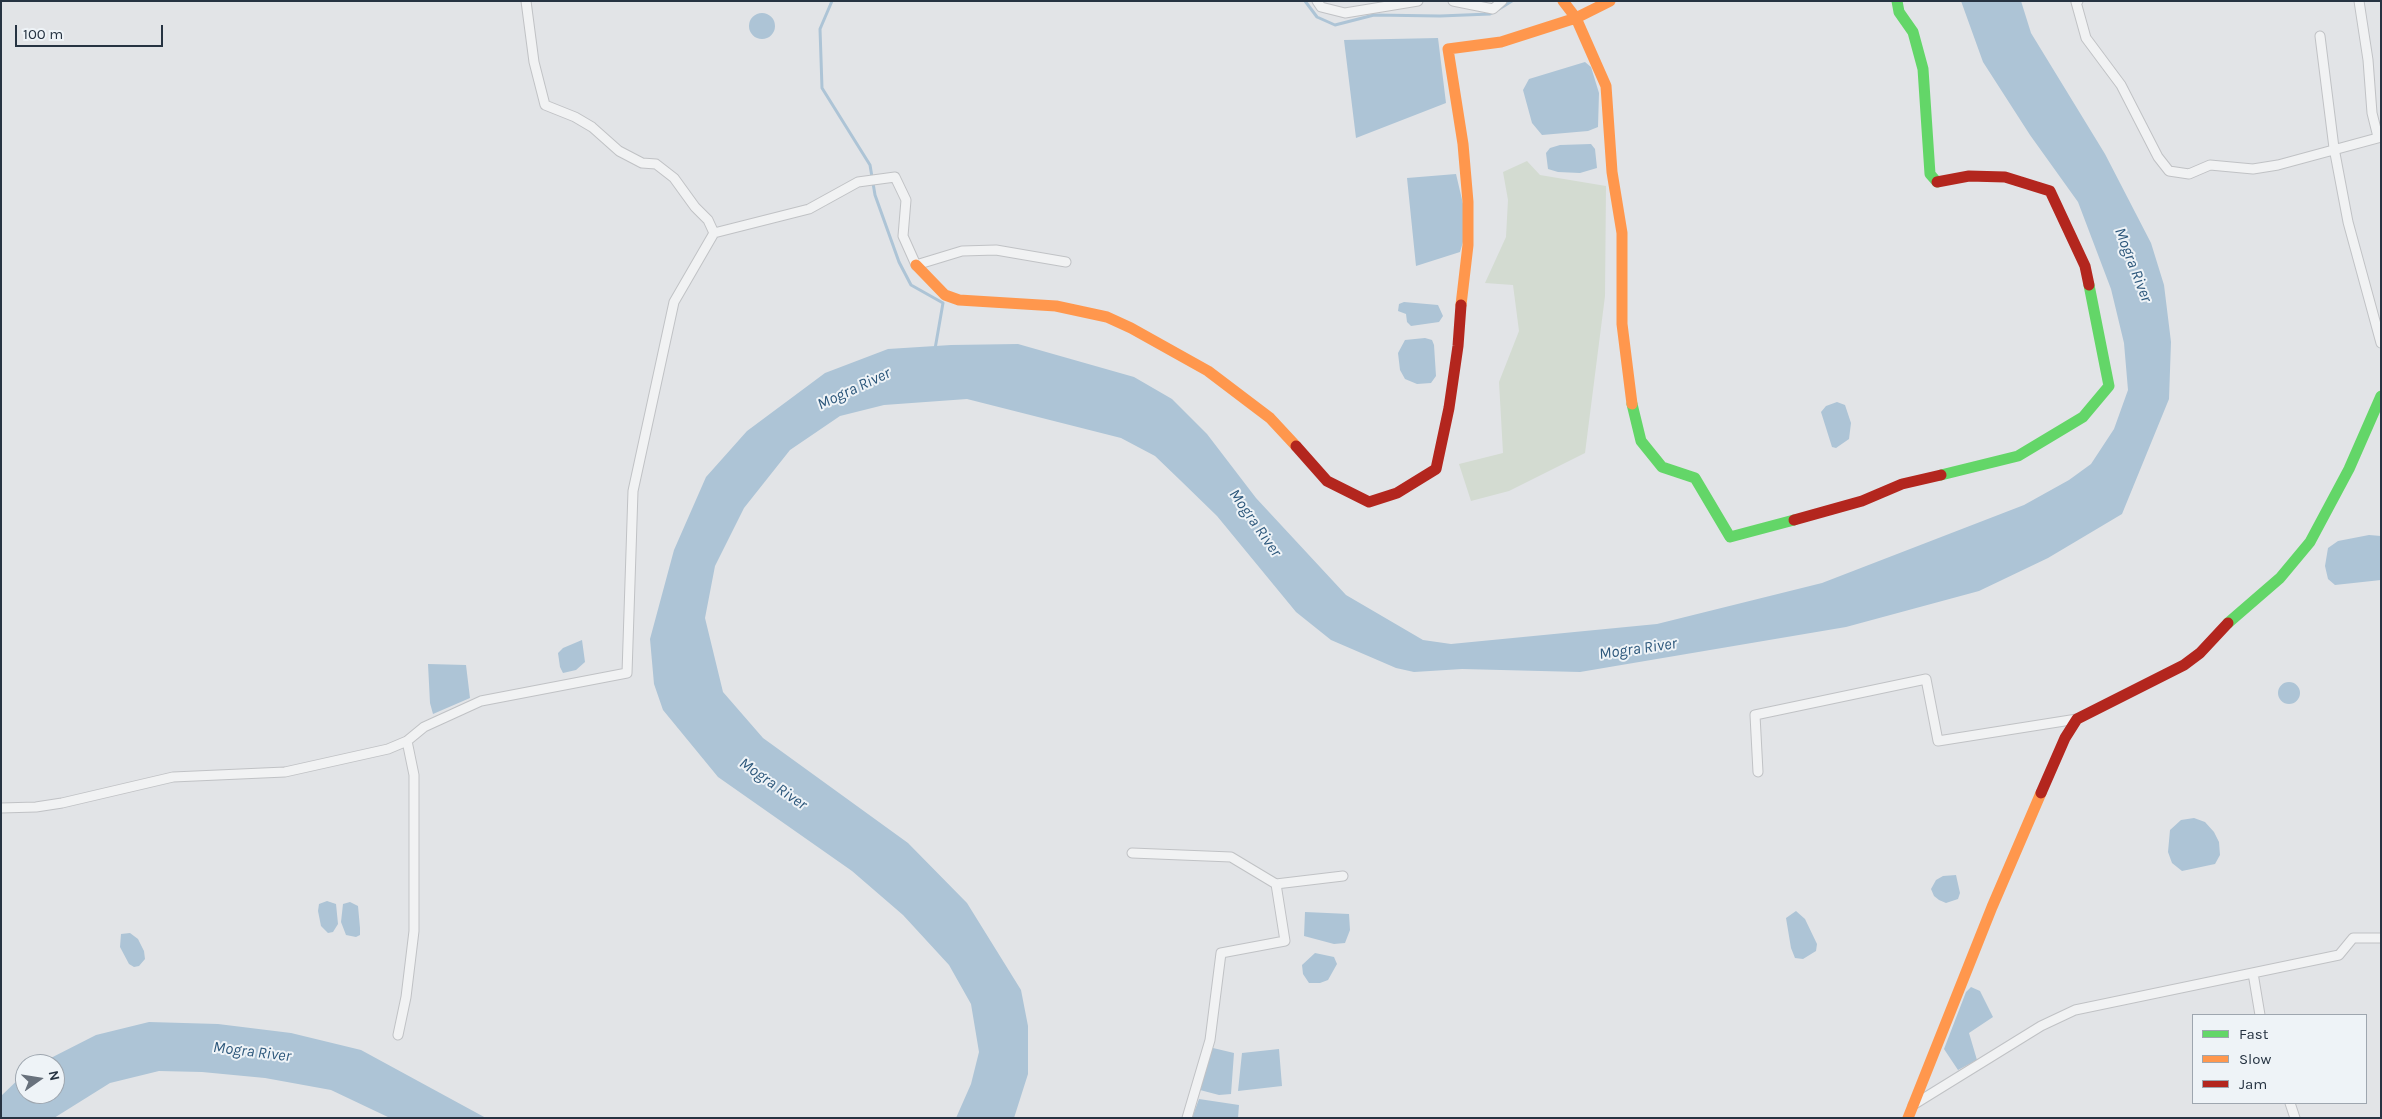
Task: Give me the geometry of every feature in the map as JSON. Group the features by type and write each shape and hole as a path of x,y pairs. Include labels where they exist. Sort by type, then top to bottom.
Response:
{"street":[{"path":"526,1 534,62 545,105 575,117 592,127 619,151 642,163 656,164 674,178 708,220 714,233"},
{"path":"1317,1 1321,7 1345,13 1418,1"},
{"path":"1453,1 1493,9 1502,1"},
{"path":"1563,1 1576,18 1606,86 1612,172 1622,233 1622,324 1630,396 1642,441 1662,467 1695,478 1730,537 1862,501 1902,484 2018,456 2083,417 2109,386 2100,331 2085,266 2050,191 2005,177 1969,176 1937,182 1930,174 1923,69 1913,32 1899,12 1897,1"},
{"path":"1,808 36,807 62,803 174,777 285,772 388,749 407,741 424,728 481,701 627,673 633,491 674,302 714,233 809,209 858,182 895,177 906,200 902,236 916,264 945,295 959,300 1056,306 1107,317 1131,328 1208,371 1270,418 1327,482 1369,502 1396,493 1436,469 1449,408 1458,346 1462,290 1468,245 1468,202 1462,144 1448,49 1467,44 1501,42 1576,18 1610,1"},
{"path":"2078,1 2076,2 2086,38 2121,85 2158,157 2169,171 2189,174 2210,165 2253,169 2278,165 2379,137 2372,113 2368,60 2360,1"},
{"path":"2320,36 2334,148 2348,222 2381,343"},
{"path":"916,264 962,251 996,250 1066,262"},
{"path":"1758,772 1754,715 1926,679 1938,741 2076,720 2184,665 2200,653 2241,610 2280,578 2310,542 2349,469 2381,396"},
{"path":"1908,1118 1992,907 2065,738 2076,720"},
{"path":"398,1035 406,997 414,931 414,775 407,741"},
{"path":"1132,853 1231,857 1276,884 1343,876"},
{"path":"1187,1118 1210,1040 1221,953 1285,941 1276,884"},
{"path":"1912,1106 2041,1026 2075,1010 2339,954 2353,938 2381,938"},
{"path":"2253,973 2260,1014"},
{"path":"2290,1104 2295,1118"}],"shaded area":[{"path":"1527,161 1540,175 1606,186 1605,296 1585,453 1509,491 1471,501 1459,464 1503,453 1499,382 1519,331 1513,285 1485,283 1506,237 1508,200 1503,172"}],"water":[{"name":"Mogra River","path":"1961,1 2021,1 2031,33 2105,154 2151,243 2164,285 2171,342 2169,399 2122,514 2048,558 1979,591 1846,627 1580,672 1462,669 1414,672 1396,668 1331,640 1296,612 1217,516 1180,480 1155,456 1121,438 967,399 884,405 840,416 790,450 744,508 715,566 705,618 723,692 763,738 908,843 967,903 1021,990 1028,1026 1028,1074 1014,1118 956,1118 971,1084 979,1052 971,1004 949,965 903,915 852,871 718,777 663,710 654,684 650,639 674,550 706,477 747,431 825,373 888,349 951,345 1018,344 1134,377 1172,399 1207,434 1256,498 1346,595 1423,640 1451,644 1657,624 1822,583 2024,505 2069,480 2091,464 2114,429 2128,390 2124,343 2111,289 2078,202 2030,135 1983,62"},
{"path":"762,13 771,17 775,26 771,35 762,39 753,35 749,26 753,17"},
{"path":"1438,38 1446,103 1356,138 1344,40"},
{"path":"1585,62 1591,67 1599,93 1598,127 1588,131 1542,135 1532,123 1523,90 1529,79"},
{"path":"1591,144 1595,149 1597,168 1580,173 1558,172 1548,169 1546,153 1550,148 1560,145"},
{"path":"1456,174 1468,225 1460,252 1416,266 1407,178"},
{"path":"1404,302 1438,305 1443,316 1439,322 1411,326 1407,322 1406,314 1398,311 1399,304"},
{"path":"1425,338 1432,340 1434,345 1436,376 1431,383 1417,384 1405,379 1400,370 1398,353 1405,340"},
{"path":"1837,402 1845,405 1851,423 1849,439 1836,448 1832,447 1821,412 1826,406"},
{"path":"2369,535 2381,536 2381,580 2335,585 2328,579 2325,566 2328,548 2338,541"},
{"path":"582,640 585,662 576,670 563,673 558,653 563,648"},
{"path":"428,664 466,665 470,698 433,714 430,703"},
{"path":"2289,682 2297,685 2300,693 2297,701 2289,704 2281,701 2278,693 2281,685"},
{"path":"2194,818 2205,822 2214,832 2219,842 2220,855 2215,864 2182,871 2172,863 2168,852 2170,830 2181,820"},
{"path":"1956,875 1960,893 1958,899 1946,903 1934,896 1931,889 1936,880 1943,876"},
{"path":"327,901 336,904 338,924 333,932 328,933 321,926 318,911 319,904"},
{"path":"350,902 358,906 360,935 356,937 346,935 341,922 343,904"},
{"path":"1796,911 1805,919 1817,944 1816,951 1803,959 1795,958 1791,948 1786,918"},
{"path":"1305,912 1349,914 1350,930 1345,943 1334,944 1304,936"},
{"path":"130,933 138,939 144,951 145,959 139,966 134,967 129,964 120,947 121,934"},
{"path":"1315,953 1334,957 1337,964 1328,980 1320,983 1309,983 1303,974 1302,965"},
{"path":"1971,987 1980,991 1993,1017 1969,1033 1977,1060 1958,1070 1944,1049 1966,992"},
{"name":"Mogra River","path":"149,1022 218,1024 291,1033 361,1050 486,1118 390,1118 331,1090 265,1078 202,1072 159,1071 110,1083 54,1118 1,1118 1,1096 15,1083 15,1104 65,1104 65,1054 59,1054 96,1035"},
{"path":"1213,1048 1234,1053 1231,1094 1219,1095 1200,1090 1204,1068"},
{"path":"1279,1049 1282,1086 1238,1091 1242,1053"},
{"path":"1199,1099 1239,1105 1238,1118 1192,1118"}],"waterway":[{"path":"832,1 820,29 822,88 870,165 875,195 899,262 911,285 943,303 935,349"},
{"path":"1305,1 1317,17 1335,25 1374,15 1440,16 1490,14 1494,12"},
{"path":"1499,9 1512,1"}],"traffic: fast":[{"path":"1897,1 1899,12 1913,32 1923,69 1930,174 1937,182"},
{"path":"1941,475 2018,456 2083,417 2109,386 2089,285"},
{"path":"2228,623 2280,578 2310,542 2349,469 2381,396"},
{"path":"1632,404 1641,441 1662,467 1695,478 1730,537 1794,520"}],"traffic: slow":[{"path":"1563,1 1576,18 1606,86 1612,172 1622,233 1622,324 1632,404"},
{"path":"1461,305 1468,245 1468,202 1463,144 1448,49 1501,42 1576,18 1610,1"},
{"path":"916,265 945,295 959,300 1056,306 1107,317 1131,328 1208,371 1270,418 1296,446"},
{"path":"1908,1118 1992,907 2041,793"}],"traffic: jam":[{"path":"1937,182 1969,176 2005,177 2050,191 2085,266 2089,285"},
{"path":"1296,446 1327,481 1369,502 1397,493 1436,469 1449,408 1458,346 1461,305"},
{"path":"1794,520 1862,501 1902,484 1941,475"},
{"path":"2041,793 2065,738 2077,719 2184,665 2200,653 2228,623"}]}
